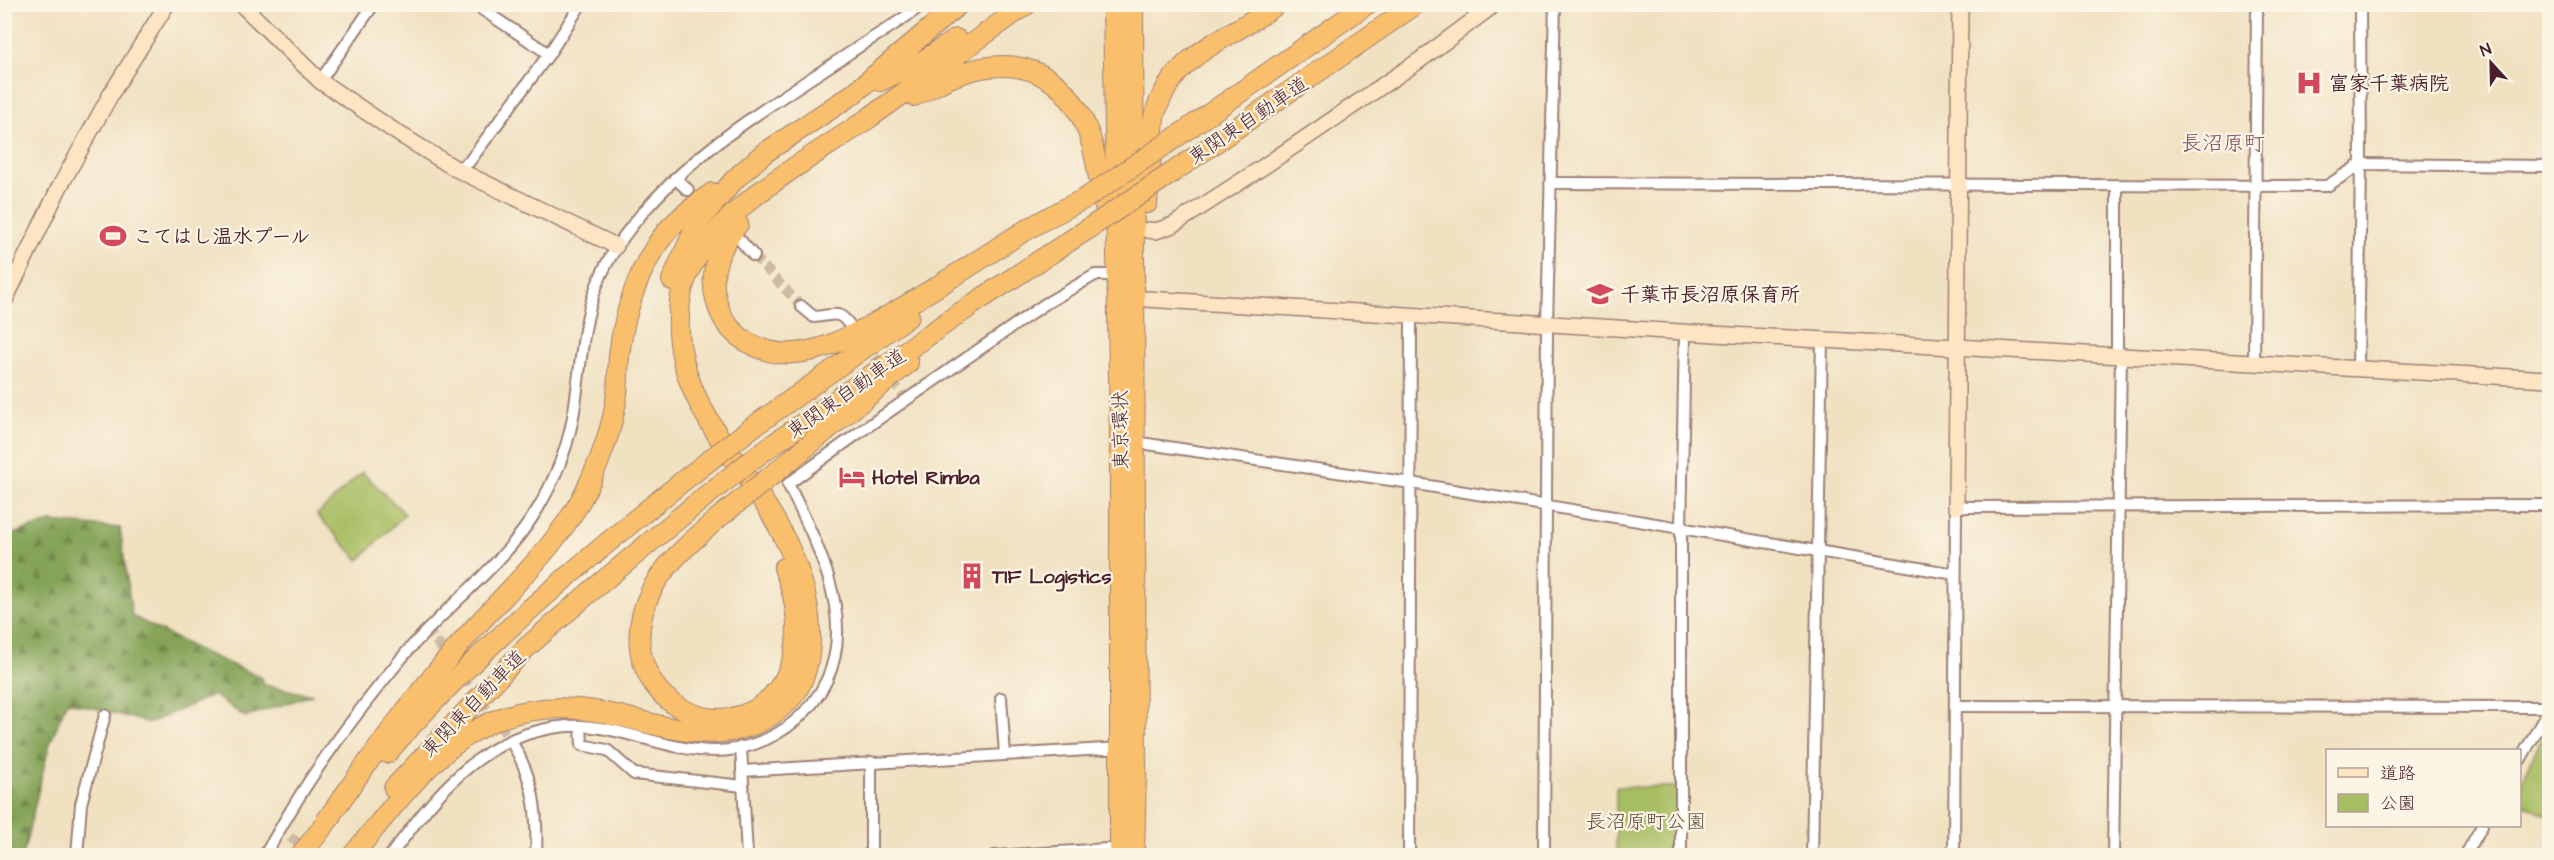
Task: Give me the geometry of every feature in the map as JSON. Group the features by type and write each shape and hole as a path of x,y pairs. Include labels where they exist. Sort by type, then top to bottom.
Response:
{"highway":[{"path":"322,827 402,713 463,641 522,578 574,512 597,467 612,417 617,393 619,356 631,304 644,270 665,233 694,206 764,154 853,94 959,4"},
{"path":"352,855 436,762 480,728 503,717 551,708 581,709 693,732 716,734 740,731 762,721 780,709 794,694 804,677 810,652 811,623 804,588 770,512 695,398 680,353 678,329 683,284 692,264 717,231 780,177 869,118 1006,4"},
{"path":"853,94 923,61 1027,4"},
{"name":"東京環状","path":"1113,4 1126,762 1134,855"},
{"name":"東京環状","path":"1112,853 1126,762 1134,442 1133,4"},
{"path":"1135,373 1145,316 1152,130 1158,104 1185,64 1198,52 1277,4"},
{"name":"東関東自動車道","path":"300,855 395,744 509,626 572,570 688,477 750,429 902,321 1169,142 1367,4"},
{"name":"東関東自動車道","path":"339,855 418,761 526,648 702,499 765,450 969,306 1173,172 1416,4"},
{"path":"869,118 962,73 987,66 1012,65 1033,70 1052,80 1074,104 1090,134 1117,267"},
{"path":"764,154 735,179 699,222 676,267 669,289 665,334 669,357 684,403 696,426 760,520 786,572 794,603 798,636 787,675 770,700 735,717 715,718 694,715 675,706 659,692 648,676 641,657 640,635 644,611 653,588 686,547 717,519 782,467 928,347 1088,229"},
{"path":"780,177 739,222 726,240 717,257 713,275 714,294 719,312 729,327 756,347 775,353 795,353 838,342 937,287 1036,223 1086,198"},
{"path":"1126,762 1143,791 1146,814 1146,855"}],"street":[{"path":"4,302 59,188 111,94 167,4"},
{"path":"241,4 320,81 456,170 616,246"},
{"path":"320,81 374,4"},
{"path":"474,4 549,54"},
{"path":"456,170 469,162 549,54 581,4"},
{"path":"264,855 293,807 342,736 404,656 436,619 504,554 536,511 554,478 565,447 575,407 588,316 597,285 616,246 675,178 731,131 923,4"},
{"path":"1148,230 1156,231 1173,225 1234,186 1420,60 1495,4"},
{"path":"1544,855 1547,326 1556,4"},
{"path":"1954,855 1960,4"},
{"path":"2254,364 2257,4"},
{"path":"2358,369 2361,164 2360,4"},
{"path":"1550,183 2117,187 2326,186 2361,164 2550,166"},
{"path":"675,178 688,190"},
{"path":"2113,855 2119,507 2117,187"},
{"path":"740,240 754,256"},
{"path":"390,855 445,787 476,761 511,741 555,728 581,726 692,750 718,751 765,740 785,729 804,713 830,676 837,632 831,581 824,560 788,484 1045,304 1095,275 1117,267"},
{"path":"1146,299 1685,334 2550,379"},
{"path":"801,306 814,316 831,314 844,317 851,327"},
{"path":"1409,855 1411,318"},
{"path":"1681,855 1681,528 1685,334"},
{"path":"1812,855 1822,341"},
{"path":"1134,442 1411,483 1955,574"},
{"path":"1956,507 2550,505"},
{"path":"1001,698 1005,755"},
{"path":"1955,706 2550,707 2521,758"},
{"path":"77,855 81,804 105,715"},
{"path":"581,726 582,745 607,750 634,774 743,786"},
{"path":"511,741 529,775 533,791 538,819 536,855"},
{"path":"741,747 747,855"},
{"path":"742,771 1005,755 1126,762"},
{"path":"871,762 872,855"},
{"path":"2465,855 2481,827"},
{"path":"281,830 290,837"},
{"path":"994,855 1112,853"}],"green space":[{"path":"362,472 405,514 359,560 317,515"},
{"path":"51,522 120,528 132,616 198,650 260,677 265,685 312,695 245,717 213,695 150,723 67,701 49,746 23,855 5,856 4,681 8,665 4,624 4,556 12,534"},
{"path":"2549,722 2549,816 2521,802 2521,783"},
{"name":"長沼原町公園","path":"1616,787 1677,787 1677,855 1616,856"}],"tunnel":[{"path":"754,256 801,306"},
{"path":"865,345 906,399"},
{"path":"427,629 511,741"},
{"path":"290,837 317,856"}],"place":[{"name":"富家千葉病院","path":"2309,83"},
{"name":"こてはし温水プール","path":"113,236"},
{"name":"千葉市長沼原保育所","path":"1600,294"},
{"name":"Hotel Rimba","path":"852,477"},
{"name":"TIF Logistics","path":"972,576"}],"district":[{"name":"長沼原町","path":"2223,143"}]}
